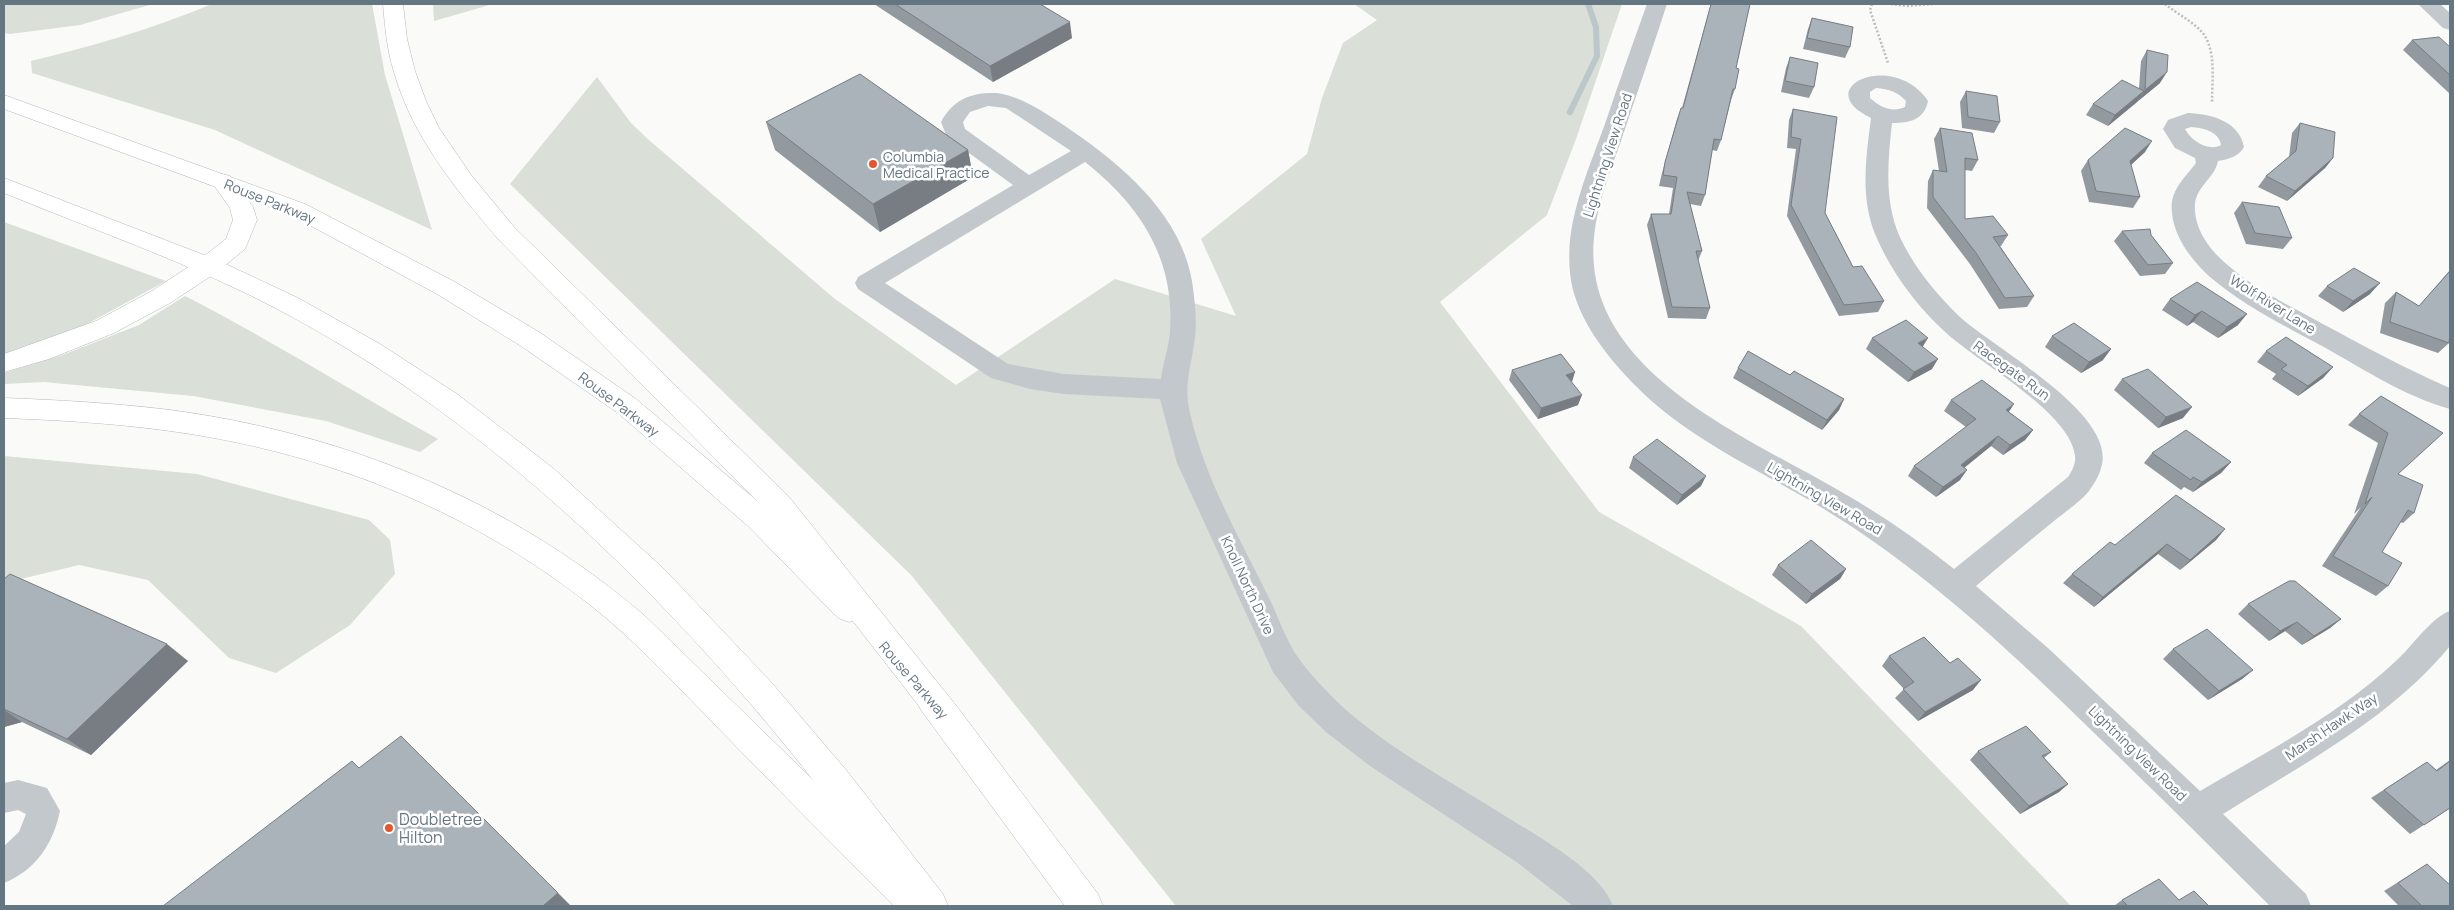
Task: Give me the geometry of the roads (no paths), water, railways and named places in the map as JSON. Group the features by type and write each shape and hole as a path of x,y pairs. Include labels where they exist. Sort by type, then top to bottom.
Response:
{"main road":[{"path":"393,4 395,31 402,69 416,105 430,134 469,190 506,233 779,505 947,718"},
{"name":"Rouse Parkway","path":"4,102 297,210 446,288 530,339 627,406 758,518 866,626 947,718 1086,906"},
{"path":"4,363 40,352 105,327 161,297 208,266 237,243 245,220 240,208 222,181"},
{"path":"4,185 208,266 289,304 370,351 448,401 543,476 654,578 760,692 836,782 931,906"},
{"path":"4,408 94,411 176,420 269,437 349,460 401,479 470,511 540,552 599,595 660,649 918,906"}],"street":[{"name":"Lightning View Road","path":"1657,4 1591,197 1582,236 1582,268 1588,299 1604,332 1629,365 1663,400 1698,426 1828,498 1886,534 1956,585 2020,640 2294,906"},
{"path":"2428,4 2450,24"},
{"path":"1872,82 1892,83 1908,90 1914,96 1917,106 1909,114 1892,116 1882,114 1865,106 1859,100 1859,89 1872,82"},
{"name":"Knoll North Drive","path":"1030,186 956,132 952,122 960,110 975,101 1004,99 1014,103 1087,151 1124,181 1145,205 1163,233 1176,266 1183,298 1183,328 1173,390 1181,429 1191,463 1284,662 1309,695 1337,722 1381,755 1530,851 1578,887 1596,906"},
{"name":"Racegate Run","path":"1882,114 1876,184 1887,234 1915,282 1961,332 2052,400 2069,416 2082,435 2089,455 2087,470 2078,485 1956,585"},
{"path":"2188,120 2207,122 2224,130 2230,136 2233,147 2224,153 2205,153 2179,140 2174,129 2176,125 2188,120"},
{"path":"1087,151 867,283 1000,370 1030,379 1064,384 1173,390"},
{"name":"Wolf River Lane","path":"2205,153 2207,163 2186,188 2183,203 2184,219 2192,238 2207,258 2231,280 2256,298 2374,364 2450,400"},
{"name":"Marsh Hawk Way","path":"2198,811 2326,732 2387,688 2445,642"},
{"path":"4,798 18,795 35,799 43,811 40,831 23,852 4,866"}],"waterway":[{"path":"1570,112 1597,56 1596,27 1588,4"}],"place":[{"name":"Columbia Medical Practice","path":"873,164"},
{"name":"Doubletree Hilton","path":"389,828"}]}
